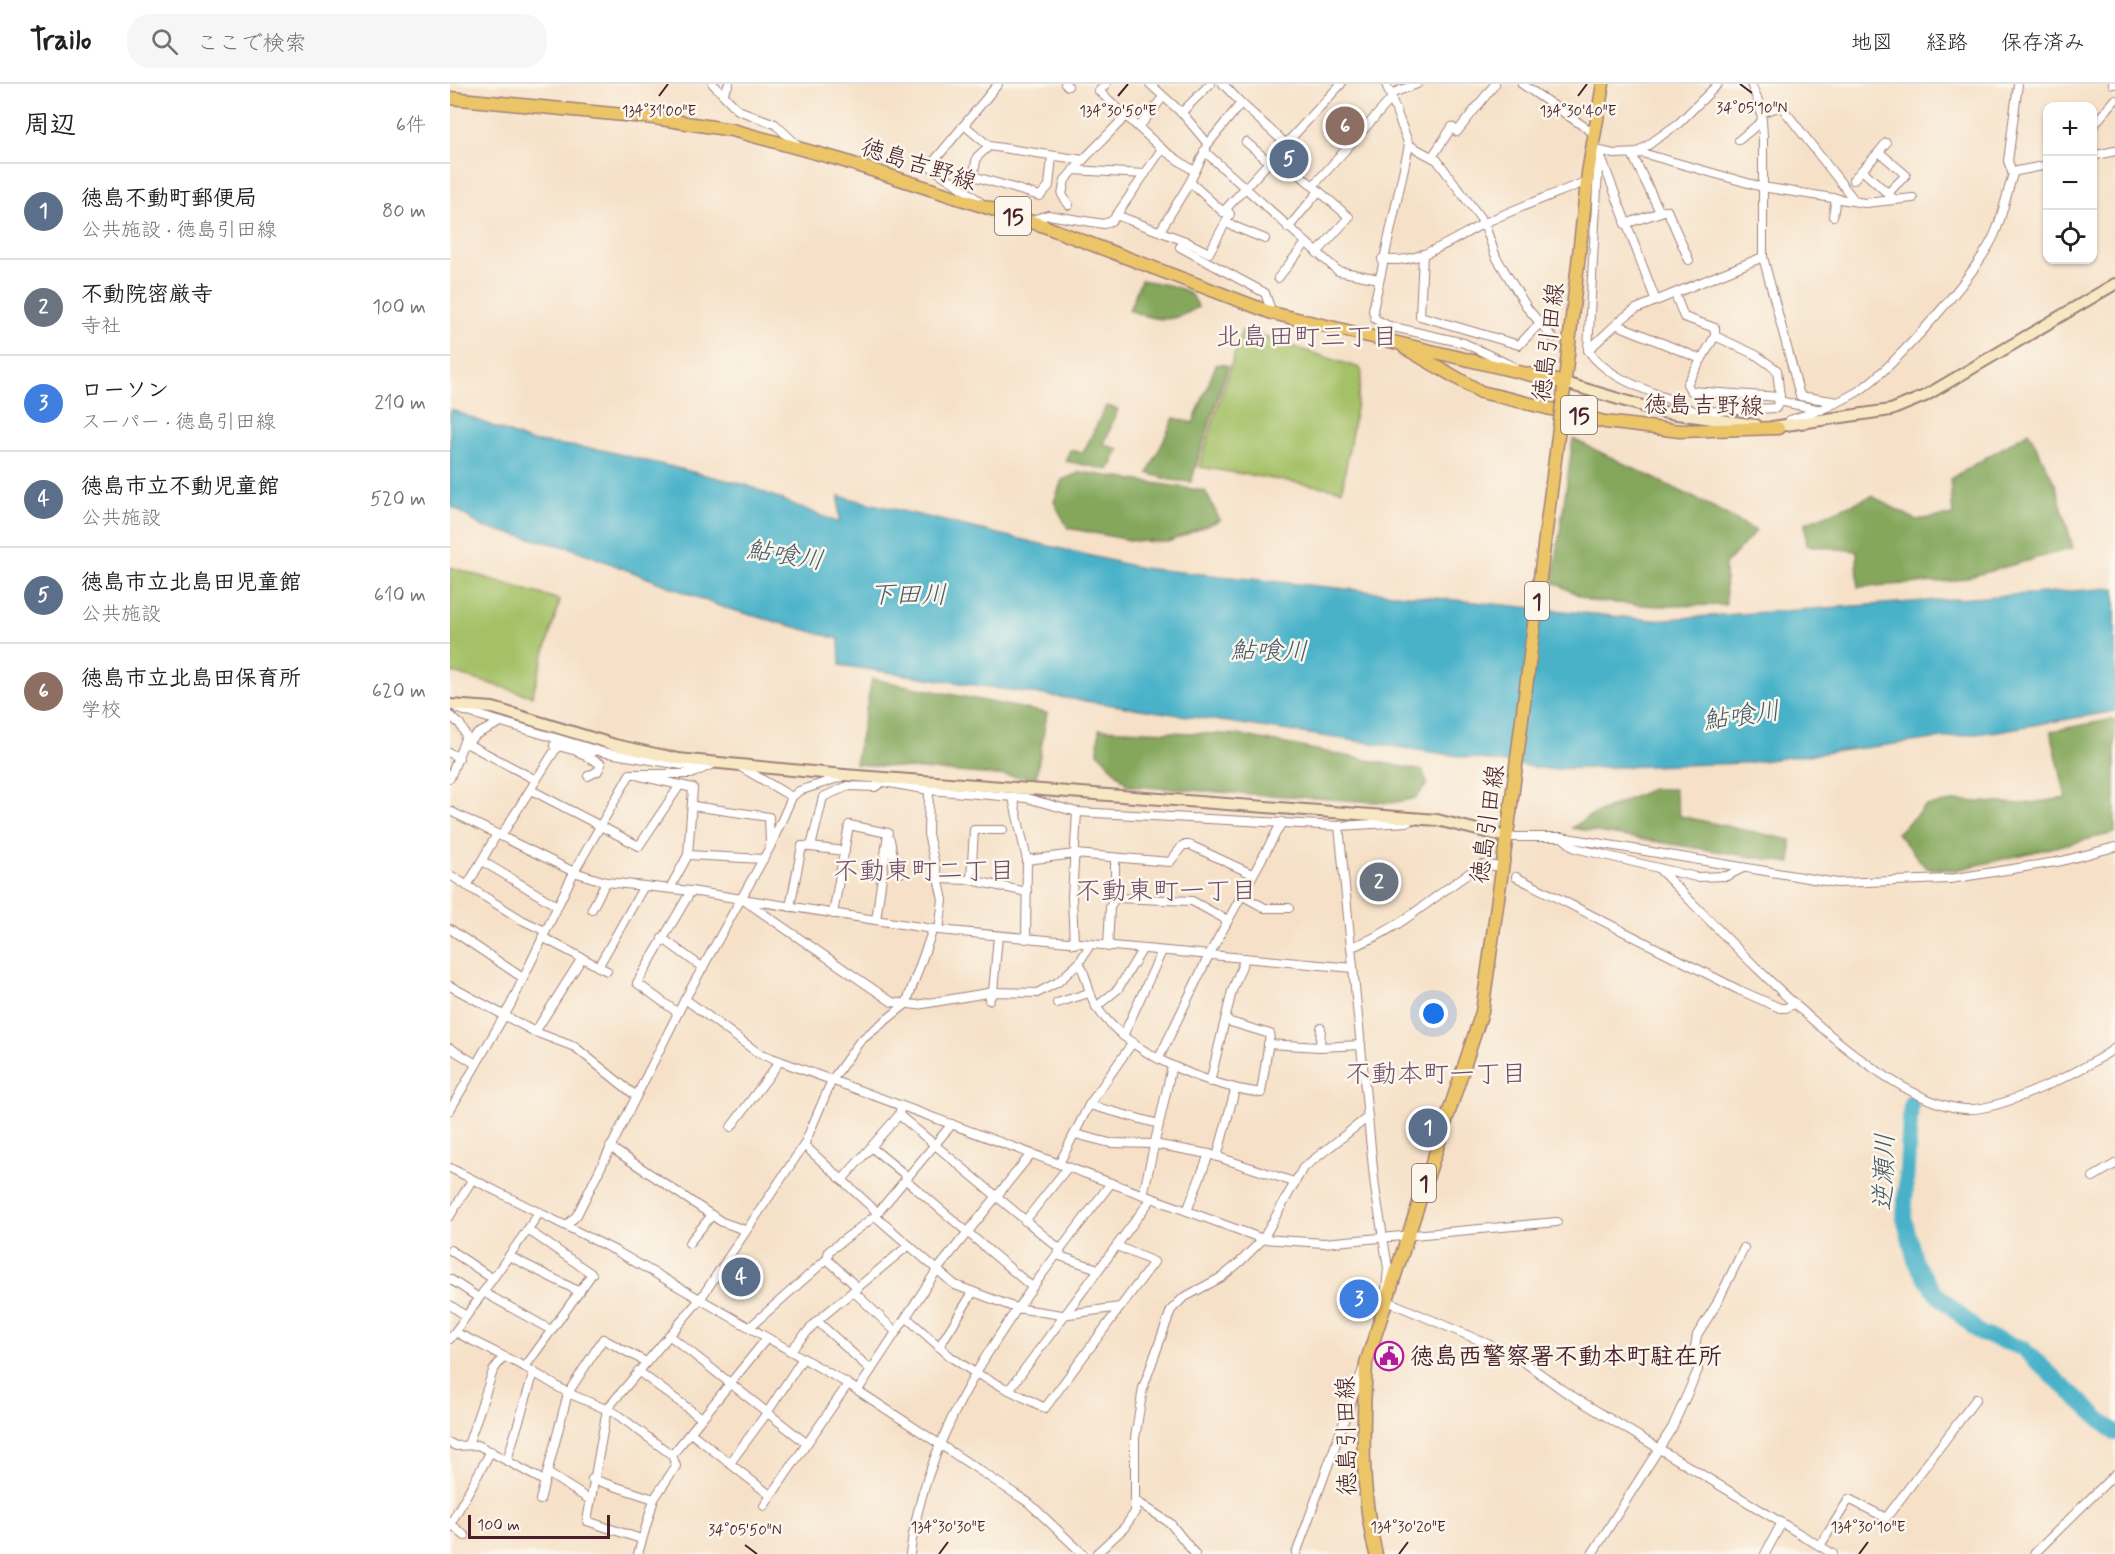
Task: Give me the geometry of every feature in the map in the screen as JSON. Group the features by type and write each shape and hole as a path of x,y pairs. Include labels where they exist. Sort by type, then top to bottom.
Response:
{"main road":[{"name":"徳島引田線","path":"1376,1554 1365,1480 1363,1415 1366,1363 1482,1012 1510,813 1564,386 1587,181 1596,150 1595,134 1603,84"},
{"name":"徳島吉野線","path":"450,98 654,118 732,130 801,149 1028,221 1272,313 1533,376 1564,386"},
{"name":"徳島吉野線","path":"1395,342 1481,392 1605,422 1680,431 1778,428"}],"street":[{"path":"713,84 738,110 774,124 801,149"},
{"path":"723,94 729,84"},
{"path":"985,207 968,190 930,166 998,84"},
{"path":"1106,84 1099,91 1162,149 1194,171"},
{"path":"1181,113 1210,84"},
{"path":"1223,84 1285,143"},
{"path":"1190,182 1223,212 1341,84"},
{"path":"1386,84 1409,145 1382,259 1373,310 1375,319 1389,327 1464,343 1533,376"},
{"path":"1288,228 1316,189 1391,96 1417,84"},
{"path":"1432,157 1452,127 1457,132 1496,84"},
{"path":"1522,84 1595,134"},
{"path":"1634,153 1679,123 1718,84"},
{"path":"1751,84 1762,117 1763,256 1800,396 1838,402"},
{"path":"2018,84 2008,160 2012,172 2043,166"},
{"path":"1153,85 1181,113 1206,148 1244,188 1317,253 1338,271 1379,279"},
{"path":"1138,127 1163,97"},
{"path":"2097,122 2115,100"},
{"path":"1160,231 1190,182 1206,148 1241,103"},
{"path":"1739,140 1762,117 1781,106 1855,201"},
{"path":"1069,205 1062,195 1065,180 1126,116"},
{"path":"964,125 989,146 1083,160"},
{"path":"1246,142 1268,161"},
{"path":"1853,180 1886,143"},
{"path":"1409,145 1437,160 1484,224 1496,257 1528,309 1553,338"},
{"path":"989,146 977,157 973,176 1040,196 1050,186 1052,156"},
{"path":"1028,221 1048,215 1104,224 1116,215 1162,149"},
{"path":"1596,150 1634,153 1762,188 1855,201 1913,198"},
{"path":"1596,150 1656,301"},
{"path":"1596,150 1588,350 1596,362 1640,387 1702,415 1776,408 1780,399 1776,370 1756,355 1714,336"},
{"path":"2097,155 2115,151"},
{"path":"1879,152 1909,172 1888,193"},
{"path":"1275,153 1349,217 1317,253"},
{"path":"1634,153 1660,212"},
{"path":"1073,170 1145,174"},
{"path":"1862,170 1895,200"},
{"path":"1778,428 1787,421 1823,411 1859,391 1888,364 1971,275 1996,232 2013,174"},
{"path":"1382,259 1395,261 1423,254 1484,224 1587,181"},
{"path":"1833,216 1836,198"},
{"path":"1116,215 1185,241 1209,253 1230,214 1226,209"},
{"path":"1625,224 1667,210 1689,260"},
{"path":"1226,223 1265,239"},
{"path":"1185,241 1180,247 1265,293 1272,313"},
{"path":"1278,278 1306,243"},
{"path":"1423,254 1420,316 1519,345 1540,323"},
{"path":"1588,350 1618,325 1623,316 1763,256"},
{"path":"1564,386 1662,412 1702,415 1778,428 1891,410 1925,396 2115,284"},
{"path":"1675,294 1684,317 1715,328 1714,336 1687,384 1691,391 1780,399 1823,411"},
{"path":"1618,325 1701,359"},
{"path":"450,705 602,752 615,745"},
{"path":"450,705 493,708 615,745 678,759 844,775 1437,820 1506,837 1561,837 1837,883 1950,879 2062,861 2115,847"},
{"path":"450,716 460,724 466,736 466,743 450,778"},
{"path":"466,743 477,734 501,722"},
{"path":"539,733 557,747 577,751 602,752 694,767 718,762"},
{"path":"466,743 536,780"},
{"path":"467,886 557,747"},
{"path":"577,751 601,764 598,771 588,776"},
{"path":"450,753 459,758"},
{"path":"630,774 691,774 718,762"},
{"path":"734,763 792,797"},
{"path":"630,774 693,788 688,855 670,888"},
{"path":"450,1110 504,1016 574,872 630,774"},
{"path":"567,1225 576,1215 678,1013 770,848 792,797 799,791 844,775"},
{"path":"866,776 881,783 929,790 1026,798 1077,812 1339,826 1437,820"},
{"path":"811,847 823,797 848,786 875,787 881,783"},
{"path":"531,790 639,846 680,785"},
{"path":"641,1539 587,1521 592,1479 607,1409 701,1298 804,1145 832,1080 860,1041 906,1004 936,930 943,900 928,834 929,790"},
{"path":"1013,798 1027,860 1026,939"},
{"path":"693,806 769,817 770,848"},
{"path":"450,811 574,872 606,882 691,891 936,930 1353,968"},
{"path":"1074,944 1072,897 1077,812"},
{"path":"1160,1058 1227,920 1282,822"},
{"path":"833,914 849,825 888,833"},
{"path":"1339,826 1368,1117 1382,1237 1388,1268 1385,1300 1516,1356 1558,1387 1833,1554"},
{"path":"971,880 974,830 1004,830"},
{"path":"888,833 893,856 901,873"},
{"path":"876,920 888,833"},
{"path":"1561,837 1575,848 1696,877 1726,876 1744,867"},
{"path":"1027,860 1075,854 1115,860 1170,862 1183,845 1190,845 1252,874"},
{"path":"790,907 802,846 845,851"},
{"path":"688,855 763,859"},
{"path":"1108,947 1110,907 1115,898 1115,860"},
{"path":"482,861 557,906"},
{"path":"1351,947 1368,941 1399,923 1482,865 1495,866"},
{"path":"1658,868 1795,1003 1870,1068 1922,1099 1946,1107 1968,1110 2034,1091 2115,1048"},
{"path":"450,875 607,972"},
{"path":"1516,877 1739,990 1780,1008 1786,1008 1795,1003"},
{"path":"939,879 971,880 1027,892"},
{"path":"592,909 606,882"},
{"path":"598,967 644,886"},
{"path":"678,1013 637,983 691,891"},
{"path":"1241,895 1265,908 1289,908"},
{"path":"1115,898 1192,901 1227,920"},
{"path":"742,899 807,941 891,1002 906,1004 917,1005 993,992 1037,993 1058,982 1079,963 1089,945"},
{"path":"450,929 523,978"},
{"path":"989,1000 993,992 998,936"},
{"path":"662,938 703,968"},
{"path":"1096,1006 1118,989 1142,950"},
{"path":"1123,1036 1162,951"},
{"path":"535,1032 582,958"},
{"path":"1210,1082 1227,1021 1232,991 1245,958"},
{"path":"1079,963 1087,975 1089,993 1096,1006 1123,1036 1172,1066 1210,1082 1235,1090 1261,1094 1270,1034 1227,1021"},
{"path":"451,990 535,1032 575,1047 636,1096"},
{"path":"1057,1003 1089,993"},
{"path":"686,999 758,1053 1263,1239 1324,1243 1557,1222"},
{"path":"1320,1047 1321,1028"},
{"path":"1059,1164 1089,1105 1133,1042"},
{"path":"1268,1044 1320,1047 1361,1045"},
{"path":"450,1048 476,1064"},
{"path":"731,1127 780,1061"},
{"path":"1143,1195 1172,1066"},
{"path":"1187,1211 1213,1155 1235,1090"},
{"path":"842,1180 899,1115 901,1105"},
{"path":"1089,1105 1159,1124"},
{"path":"899,1115 1025,1221 1059,1253 1098,1269"},
{"path":"1096,1554 1131,1520 1136,1501 1135,1438 1143,1388 1166,1321 1183,1298 1222,1277 1263,1239 1303,1168 1368,1117"},
{"path":"750,1327 827,1259 829,1251 876,1215 952,1124"},
{"path":"1075,1134 1110,1143 1154,1144 1213,1155 1294,1182"},
{"path":"804,1145 876,1215 955,1285 1016,1308 1062,1315 1120,1307"},
{"path":"610,1147 722,1222 745,1230"},
{"path":"871,1147 1032,1287"},
{"path":"858,1390 937,1270 1031,1154"},
{"path":"2093,1177 2115,1164"},
{"path":"1025,1221 1068,1167"},
{"path":"450,1168 567,1225 701,1298 848,1383 1029,1503 1083,1554"},
{"path":"450,1216 472,1180"},
{"path":"910,1554 914,1526 941,1443 975,1373 1016,1308 1111,1183"},
{"path":"1009,1390 1062,1315 1152,1198"},
{"path":"540,1212 452,1337 525,1367 568,1393 615,1413 672,1455 676,1466 654,1499 638,1554"},
{"path":"689,1243 712,1215"},
{"path":"525,1367 592,1275 528,1230"},
{"path":"790,1351 817,1321 909,1245"},
{"path":"906,1317 939,1347 975,1373 1046,1408 1154,1262 1117,1246"},
{"path":"1592,1554 1660,1449 1698,1370 1695,1347 1697,1335 1716,1305 1744,1248"},
{"path":"450,1250 493,1279"},
{"path":"509,1256 580,1292"},
{"path":"827,1259 896,1332"},
{"path":"450,1279 551,1330"},
{"path":"939,1347 973,1292"},
{"path":"450,1305 466,1316"},
{"path":"817,1321 871,1370"},
{"path":"669,1335 806,1443"},
{"path":"672,1455 732,1384 767,1338"},
{"path":"540,1500 568,1393 603,1339 646,1362"},
{"path":"468,1445 493,1371 503,1358"},
{"path":"730,1463 767,1413 803,1358"},
{"path":"1296,1554 1366,1363"},
{"path":"638,1371 701,1418"},
{"path":"507,1460 534,1372"},
{"path":"764,1506 848,1383"},
{"path":"1820,1546 1850,1499 1886,1518 1976,1399"},
{"path":"691,1433 770,1495"},
{"path":"450,1443 478,1445 590,1500"},
{"path":"465,1536 450,1525 491,1451"},
{"path":"2034,1554 2115,1474"},
{"path":"592,1479 654,1499"},
{"path":"1136,1501 1170,1522 1195,1554"},
{"path":"1766,1554 1781,1524"},
{"path":"2040,1547 2048,1554"}],"green space":[{"path":"1141,280 1166,284 1183,290 1190,294 1198,307 1180,316 1165,319 1148,317 1129,310"},
{"path":"1242,330 1360,368 1362,373 1342,490 1199,467"},
{"path":"1216,365 1228,366 1191,482 1170,480 1148,473 1174,418 1193,423"},
{"path":"1106,406 1118,409 1104,444 1119,450 1109,470 1065,461 1070,450 1083,453"},
{"path":"2029,432 2056,486 2073,548 1954,581 1858,587 1857,551 1807,545 1805,523 1872,496 1916,520 1953,515 1950,479"},
{"path":"1573,439 1711,506 1756,531 1725,565 1726,605 1657,606 1590,601 1553,582"},
{"path":"1081,472 1205,491 1220,520 1168,542 1135,541 1068,528 1054,502 1062,480"},
{"path":"450,567 560,600 532,696 450,672"},
{"path":"872,679 1047,713 1036,778 855,764"},
{"path":"2115,719 2115,833 1956,870 1926,868 1897,833 1926,806 1958,801 2023,804 2066,798 2051,731"},
{"path":"1099,729 1240,735 1423,771 1427,784 1416,798 1391,803 1128,786 1098,752"},
{"path":"1652,789 1674,789 1680,816 1791,840 1791,863 1572,828 1588,817"}],"water":[{"name":"下田川","path":"450,409 529,441 602,450 746,485 839,523 839,496 1141,568 1651,620 2115,588 2115,711 1998,731 1744,763 1548,769 840,665 839,639 722,607 571,548 483,527 450,505"}],"waterway":[{"name":"逆瀬川","path":"1911,1103 1904,1218 1916,1264 1936,1293 1981,1334 2022,1348 2115,1433"}],"place":[{"name":"徳島市立北島田保育所","path":"1345,126"},
{"name":"徳島市立北島田児童館","path":"1289,159"},
{"name":"不動院密厳寺","path":"1379,882"},
{"name":"徳島不動町郵便局","path":"1428,1128"},
{"name":"徳島市立不動児童館","path":"741,1277"},
{"name":"ローソン","path":"1359,1299"},
{"name":"徳島西警察署不動本町駐在所","path":"1389,1356"}],"district":[{"name":"北島田町三丁目","path":"1307,336"},
{"name":"不動東町二丁目","path":"924,870"},
{"name":"不動東町一丁目","path":"1166,890"},
{"name":"不動本町一丁目","path":"1436,1073"}],"water label":[{"name":"鮎喰川","path":"785,554"},
{"name":"鮎喰川","path":"1269,650"},
{"name":"鮎喰川","path":"1741,715"}]}
